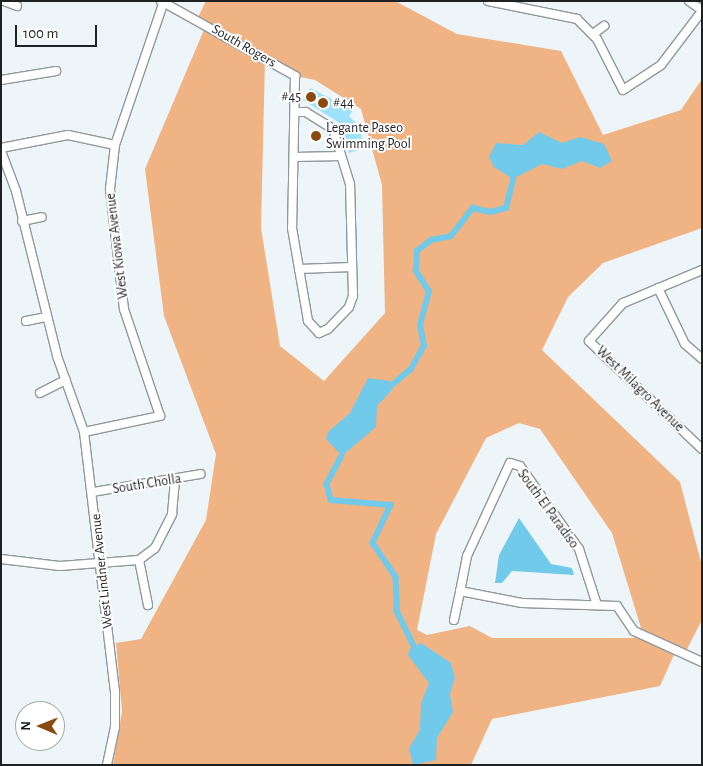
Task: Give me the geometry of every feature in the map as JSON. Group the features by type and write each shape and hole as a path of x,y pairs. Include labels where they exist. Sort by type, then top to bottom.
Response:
{"street":[{"path":"4,1 17,6"},
{"path":"488,1 508,3 577,19 593,34 623,90 661,65 702,11 689,1"},
{"name":"South Rogers","path":"163,2 295,76 296,112 292,228 308,321 319,332 328,329 349,307 352,267 350,184 333,129 306,112 296,112"},
{"name":"West Kiowa Avenue","path":"84,432 160,416 124,309 110,189 115,145 163,2"},
{"path":"593,34 604,26"},
{"path":"1,80 56,71"},
{"path":"1,149 68,135 115,145"},
{"name":"West Lindner Avenue","path":"1,149 22,221 46,316 84,432 102,563 116,704 107,765"},
{"path":"294,157 341,156"},
{"path":"22,221 42,217"},
{"path":"299,269 352,267"},
{"name":"West Milagro Avenue","path":"701,446 590,341 623,303 702,270"},
{"path":"658,288 685,344 702,359"},
{"path":"26,321 46,316"},
{"path":"40,393 66,380"},
{"name":"South El Paradiso","path":"454,620 467,556 510,463 520,466 579,549 597,605"},
{"name":"South Cholla","path":"93,492 201,474"},
{"path":"1,559 43,565 139,560 155,548 172,514 174,480"},
{"path":"139,560 148,605"},
{"path":"460,591 522,603 617,606 629,626 648,638 702,662"}],"shaded area":[{"path":"206,1 395,1 457,34 561,51 603,135 681,110 702,79 702,228 603,263 568,297 542,350 680,482 702,566 702,620 686,651 677,648 660,686 492,719 471,765 113,765 122,711 116,643 141,639 206,520 216,454 164,316 145,169 206,25 197,19","holes":["265,59 295,76 315,80 361,109 382,185 385,313 324,381 280,346 261,228","519,423 540,429 612,533 641,628 634,638 492,638 470,626 427,635 417,630 436,534 486,438"]}],"water":[{"path":"539,132 562,143 580,137 604,144 612,161 600,168 582,161 562,169 542,164 513,179 494,167 489,157 496,143 523,145"},
{"path":"368,378 390,381 393,389 377,406 376,427 342,456 326,439 328,432 350,413"},
{"path":"519,518 551,564 572,568 574,575 512,571 502,583 495,583 499,555"},
{"path":"421,643 451,663 455,678 450,694 453,712 437,738 436,760 413,765 409,748 420,730 421,703 429,683 408,655 410,649"}],"building":[{"path":"310,88 353,110 349,116 359,126 364,148 349,153 343,130 346,127 303,100"}],"waterway":[{"path":"393,384 411,369 424,346 420,325 429,292 416,271 417,251 431,240 451,236 473,208 490,212 506,208 513,179"},
{"path":"342,456 327,484 331,500 391,505 373,543 396,577 397,611 414,646"}],"place":[{"name":"#45","path":"311,97"},
{"name":"#44","path":"323,103"},
{"name":"Legante Paseo Swimming Pool","path":"316,136"}]}
